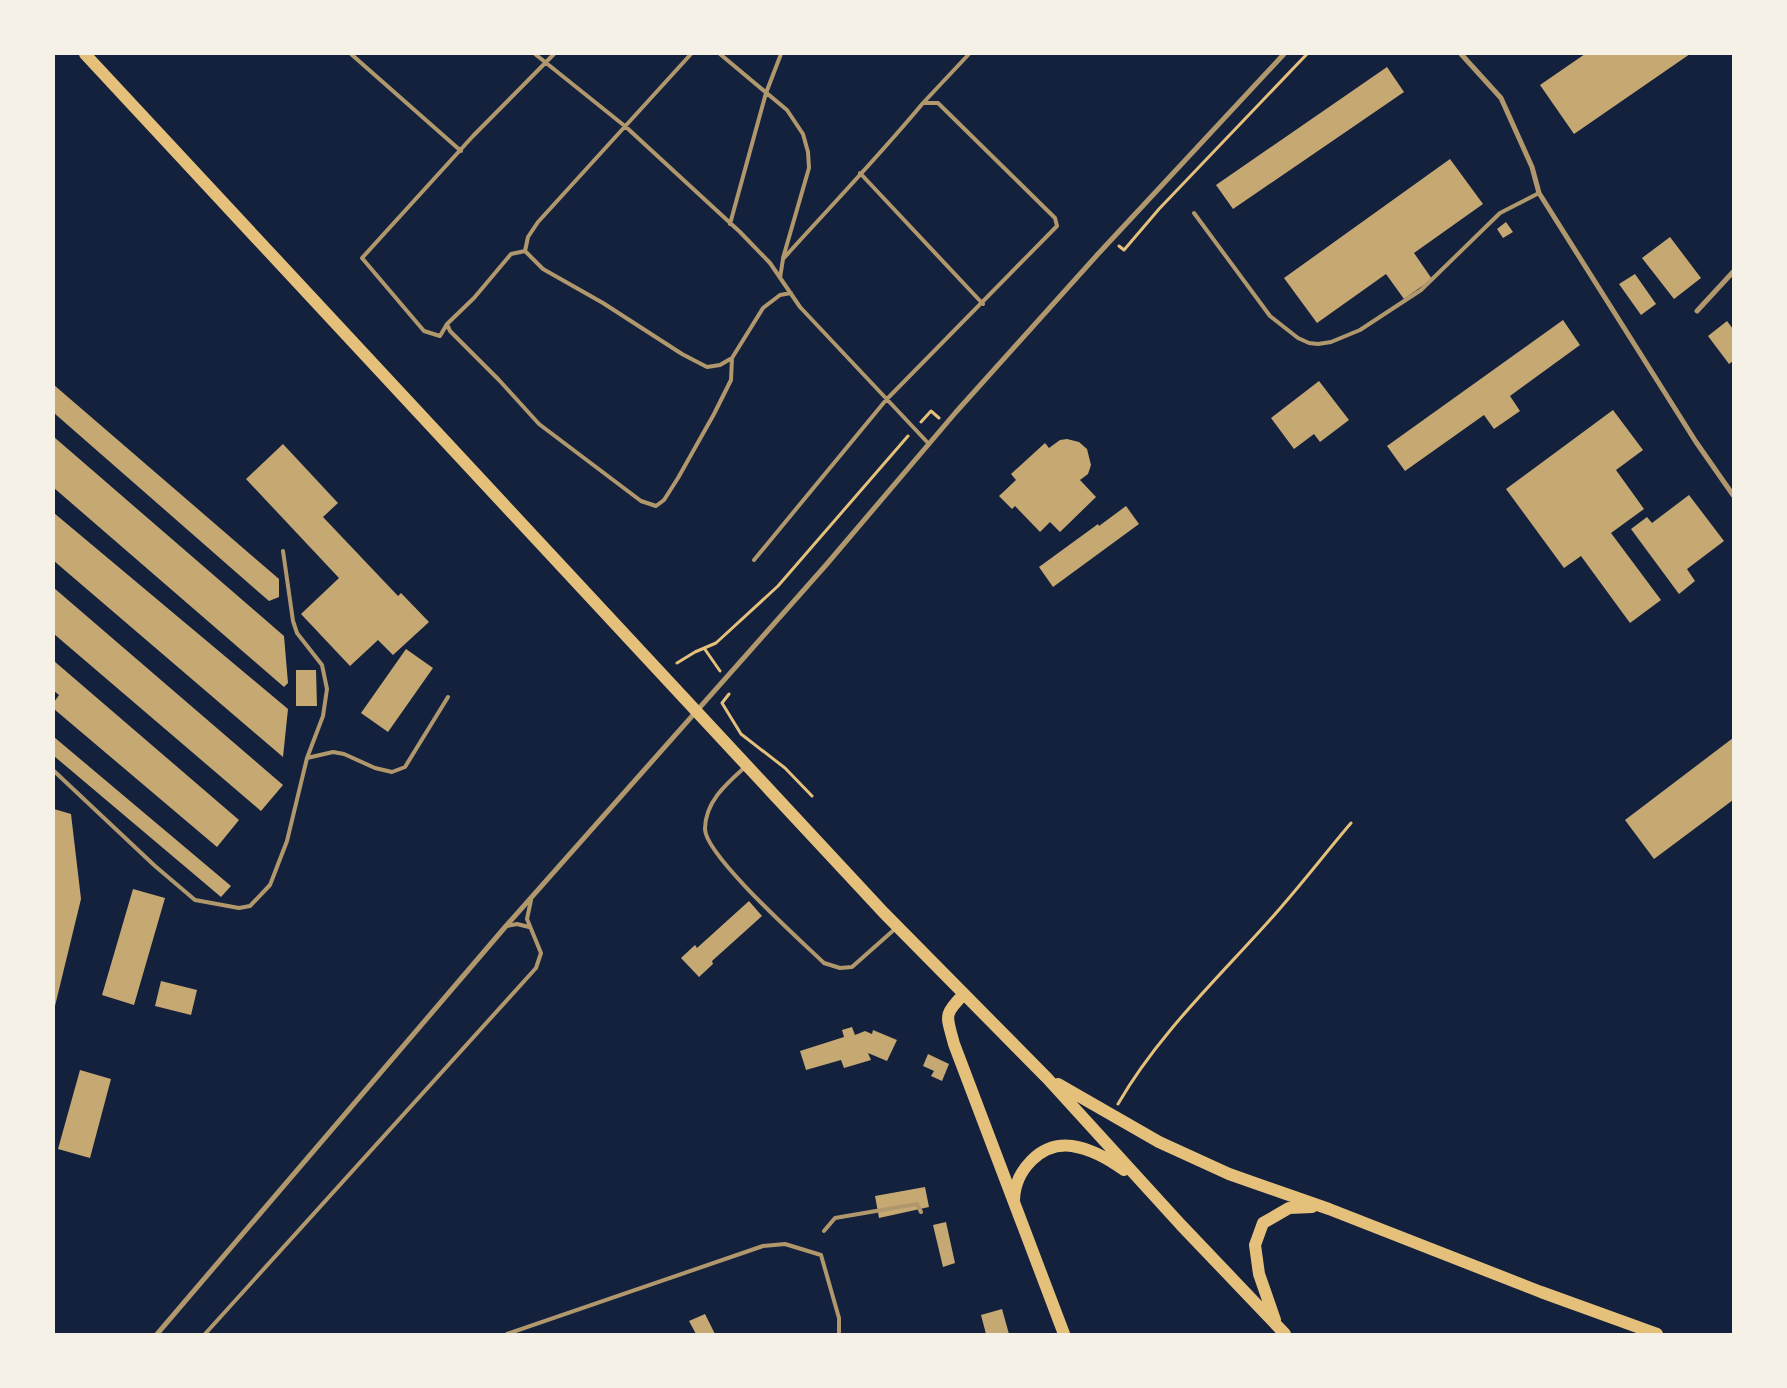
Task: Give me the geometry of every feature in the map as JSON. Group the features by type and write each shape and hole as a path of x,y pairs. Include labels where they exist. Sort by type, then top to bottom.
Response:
{"main road":[{"path":"85,54 626,638 898,926 1047,1078 1144,1185 1281,1330"},
{"path":"964,994 948,1009 949,1026 954,1044 1064,1334"},
{"path":"1047,1078 1159,1142 1229,1174 1657,1334"},
{"path":"1014,1203 1014,1189 1028,1162 1057,1147 1070,1146 1091,1151 1115,1164 1144,1185"},
{"path":"1281,1330 1260,1274 1255,1245 1263,1223 1289,1208 1309,1206 1350,1218"}],"street":[{"path":"157,1334 506,926 725,679 929,444 1098,254 1284,54"},
{"path":"1461,54 1501,98 1532,167 1539,194 1696,442 1733,495"},
{"path":"1697,311 1733,272"}],"lane":[{"path":"351,54 461,151"},
{"path":"535,54 626,127 770,263 800,307 862,370 886,400 929,444"},
{"path":"525,251 511,254 474,298 447,324 440,336 424,331 362,258 554,54"},
{"path":"525,251 528,237 538,222 692,54"},
{"path":"720,54 787,110 803,134 808,152 809,168 783,259 780,278"},
{"path":"730,224 766,93 781,54"},
{"path":"783,259 969,54"},
{"path":"754,560 886,400 1057,226 1056,218 938,103 923,103"},
{"path":"860,173 982,304"},
{"path":"1194,214 1270,316 1298,338 1309,343 1318,344 1331,342 1360,330 1422,290 1500,213 1539,194"},
{"path":"525,251 543,269 603,303 682,354 707,367 720,365 732,358 763,308 780,295 791,293"},
{"path":"447,324 450,331 499,380 539,424 641,501 656,506 664,500 678,478 714,414 731,380 732,358"},
{"path":"54,771 135,848 195,900 239,908 250,906 270,885 287,841 308,758 323,716 327,689 322,665 297,632 293,621 283,552"},
{"path":"308,758 332,752 344,754 375,768 392,772 405,766 448,697"},
{"path":"747,765 724,786 706,815 705,832 720,858 824,963 840,968 852,967 898,926"},
{"path":"205,1334 536,968 541,958 540,947 529,927 527,919 532,898"},
{"path":"506,926 517,924 529,927"},
{"path":"824,1231 835,1218 865,1212 917,1204 920,1212"},
{"path":"507,1334 763,1246 785,1244 821,1255 839,1318 839,1334"}],"path":[{"path":"677,663 716,643 778,586 931,411"},
{"path":"704,648 732,689 722,703 741,734 785,768 812,796"},
{"path":"1112,1115 1129,1086 1184,1015 1270,920 1351,823"}],"building":[{"path":"1585,54 1690,54 1574,134 1540,85"},
{"path":"1387,67 1404,92 1233,209 1216,185"},
{"path":"1450,159 1483,204 1414,253 1432,279 1404,299 1386,274 1317,323 1284,278"},
{"path":"1506,222 1513,232 1503,238 1497,229"},
{"path":"1670,237 1701,278 1674,299 1642,258"},
{"path":"1635,274 1656,304 1641,315 1619,284"},
{"path":"1563,320 1580,345 1510,396 1520,411 1494,429 1484,415 1405,471 1387,446"},
{"path":"1727,321 1733,329 1733,361 1729,364 1708,336"},
{"path":"1319,381 1349,420 1320,442 1314,434 1294,449 1271,418"},
{"path":"54,385 279,579 279,597 269,601 54,413"},
{"path":"1613,410 1643,450 1616,470 1644,509 1611,533 1661,600 1630,623 1581,556 1564,568 1506,489"},
{"path":"54,437 284,636 288,683 284,687 54,488"},
{"path":"1067,439 1079,442 1087,449 1091,465 1088,474 1080,480 1096,497 1060,532 1050,522 1040,532 1015,506 1012,509 999,496 1016,480 1011,474 1045,443 1049,448 1060,440"},
{"path":"283,444 338,503 323,517 398,596 401,593 429,622 393,655 378,640 350,666 301,614 339,578 246,479"},
{"path":"1689,495 1724,541 1687,569 1695,581 1679,594 1631,529 1647,517 1652,523"},
{"path":"1126,506 1139,524 1053,587 1039,567"},
{"path":"54,513 288,709 283,757 54,561"},
{"path":"54,588 283,785 261,811 54,634"},
{"path":"406,649 433,668 388,732 361,713"},
{"path":"54,661 239,820 217,847 54,709 54,702 59,695 54,691"},
{"path":"296,670 316,670 317,706 296,706"},
{"path":"54,737 231,886 221,897 54,756"},
{"path":"1733,738 1733,800 1654,859 1625,820"},
{"path":"54,809 71,814 81,899 54,1010"},
{"path":"133,889 165,898 134,1005 102,995"},
{"path":"749,901 762,916 712,961 713,964 699,977 681,958 695,945 697,948"},
{"path":"161,981 197,990 191,1015 155,1006"},
{"path":"852,1027 855,1035 865,1031 872,1034 873,1030 897,1040 887,1061 868,1053 871,1060 844,1068 841,1060 806,1070 800,1051 844,1037 842,1030"},
{"path":"928,1054 949,1064 942,1081 931,1076 934,1071 923,1066"},
{"path":"80,1070 111,1079 90,1158 58,1149"},
{"path":"925,1187 929,1207 879,1218 875,1196"},
{"path":"946,1222 955,1263 943,1267 933,1225"},
{"path":"1002,1309 1009,1334 986,1334 981,1315"},
{"path":"705,1314 715,1334 696,1334 689,1321"}]}
